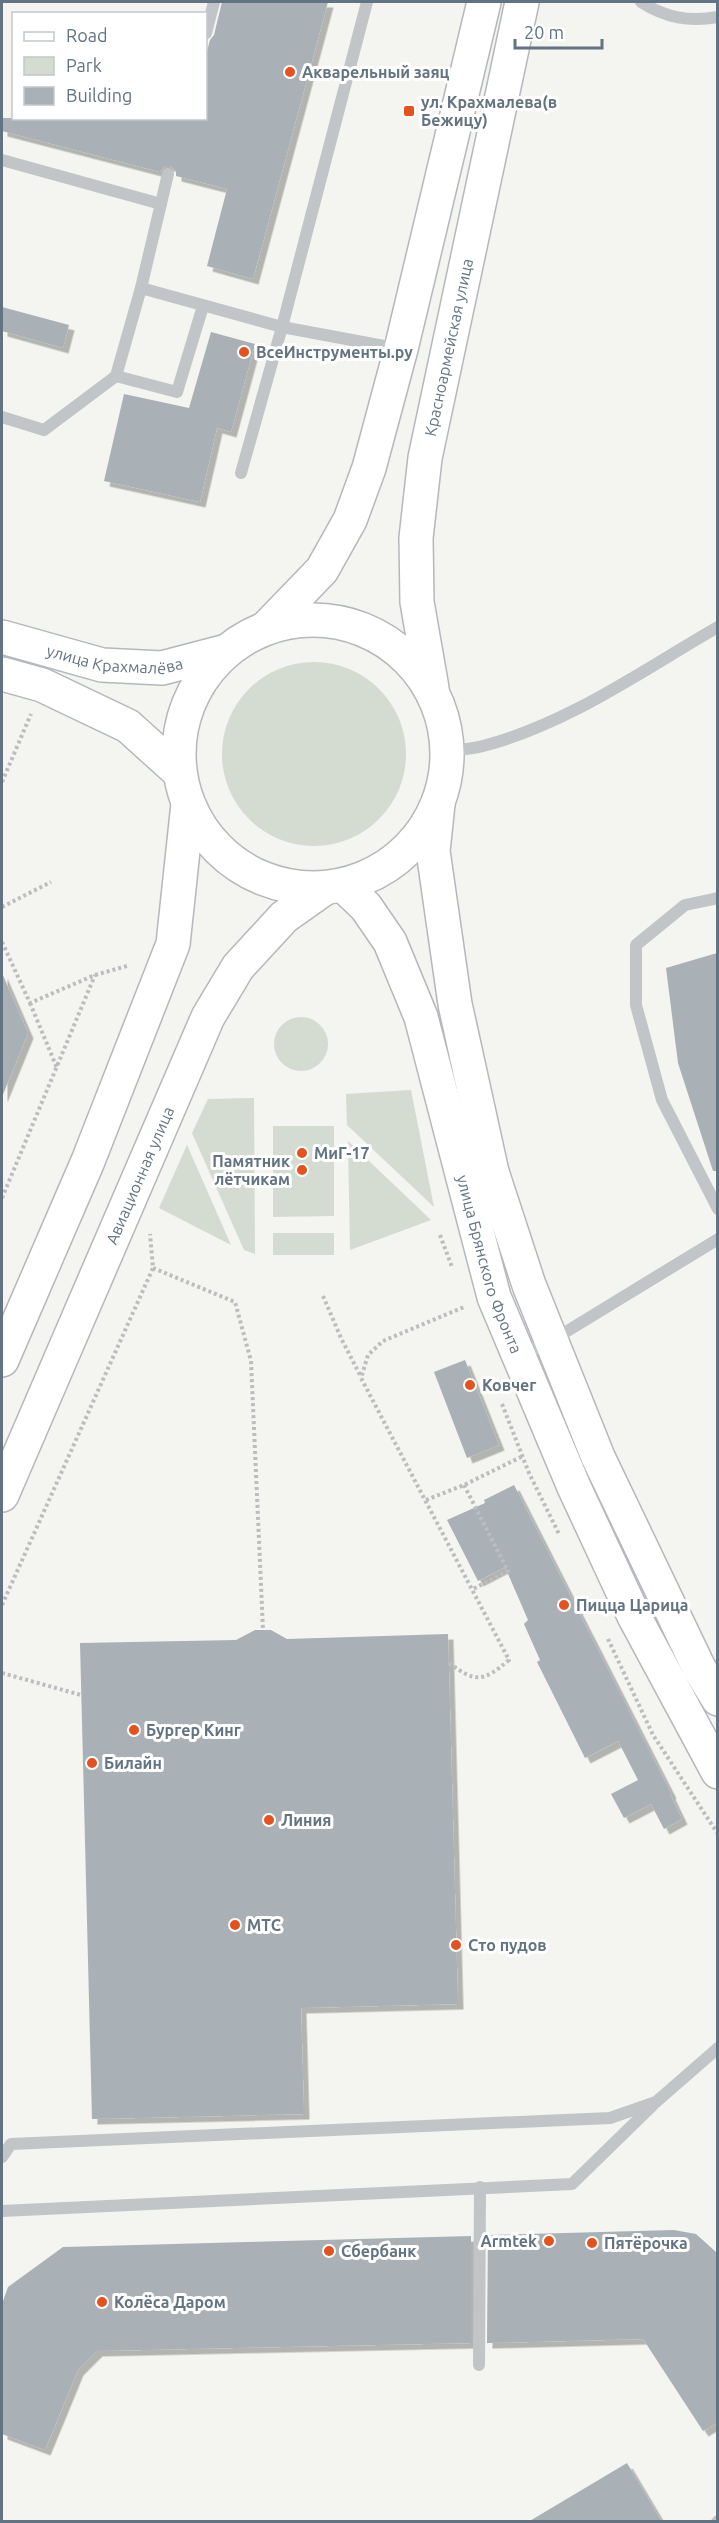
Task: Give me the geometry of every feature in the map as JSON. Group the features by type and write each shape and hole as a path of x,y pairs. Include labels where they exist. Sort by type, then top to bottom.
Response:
{"main road":[{"path":"266,628 322,570 350,520 369,468 401,350 484,2"},
{"name":"Красноармейская улица","path":"433,695 417,602 416,538 425,458 522,2"},
{"path":"304,620 344,624 380,638 411,663 433,695 445,732 447,751 445,778 438,804 422,832 400,856 374,874 334,887 282,885 242,869 210,841 188,804 179,772 181,727 197,685 227,651 266,628 304,620"},
{"name":"улица Крахмалёва","path":"2,637 102,665 162,668 227,651"},
{"path":"2,674 42,685 128,726 179,772"},
{"path":"2,1360 88,1161 173,944 188,804"},
{"name":"улица Брянского Фронта","path":"438,804 433,851 455,1004 492,1173 529,1285 598,1457 714,1688"},
{"name":"улица Брянского Фронта","path":"334,887 366,907 390,942 421,1017 479,1302 519,1356 574,1488 629,1605 717,1772"},
{"name":"Авиационная улица","path":"2,1496 208,1017 238,967 284,917 334,887"}],"lane":[{"path":"207,29 214,2"},
{"path":"241,473 282,327 367,2"},
{"path":"641,2 668,16 697,21 717,17"},
{"path":"2,160 161,204"},
{"path":"2,417 44,430 116,376 141,288 168,174"},
{"path":"141,288 282,327 401,350"},
{"path":"116,376 177,392 203,306"},
{"path":"447,751 482,747 579,708 717,627"},
{"path":"717,898 685,905 636,945 636,1005 662,1100 717,1209"},
{"path":"519,1356 551,1341 717,1239"},
{"path":"2,2211 572,2184 656,2102 717,2048"},
{"path":"2,2157 11,2144 610,2118 656,2102"},
{"path":"479,2366 480,2187"}],"path":[{"path":"2,782 42,685"},
{"path":"2,907 51,882"},
{"path":"2,942 57,1068"},
{"path":"30,1003 95,975 127,966"},
{"path":"2,1198 95,975"},
{"path":"2,1605 153,1268 149,1226"},
{"path":"440,1236 454,1274"},
{"path":"153,1268 235,1302 251,1360 263,1630"},
{"path":"323,1296 341,1338 509,1660 490,1676 468,1677 449,1663"},
{"path":"362,1378 368,1355 383,1341 479,1302"},
{"path":"426,1500 464,1485 523,1456"},
{"path":"464,1485 508,1571 473,1589"},
{"path":"2,1672 81,1695"}],"green space":[{"path":"314,662 332,663 349,669 365,677 379,689 391,703 399,719 405,736 405,772 399,789 391,805 379,819 365,831 349,839 332,845 314,846 296,845 279,839 263,831 249,819 237,805 229,789 223,772 222,754 223,736 229,719 237,703 249,689 263,677 279,669 296,663"},
{"path":"296,1017 306,1017 316,1021 324,1029 328,1044 324,1059 316,1067 306,1071 296,1071 286,1067 278,1059 274,1049 274,1039 278,1029 286,1021"},
{"path":"411,1090 434,1207 347,1125 346,1094"},
{"path":"254,1098 255,1254 244,1250 192,1133 208,1099"},
{"path":"273,1126 334,1126 334,1216 273,1217"},
{"path":"348,1141 431,1220 350,1250"},
{"path":"187,1145 231,1245 159,1208"},
{"path":"273,1233 334,1233 334,1255 273,1255"}],"building":[{"path":"222,2 328,2 253,279 207,266 227,189 176,176 176,171 170,166 165,166 160,172 2,131 2,118 12,118 12,120 207,120 207,51 214,35"},
{"path":"2,307 69,325 63,348 2,331"},
{"path":"211,332 255,344 231,432 217,428 200,502 104,481 124,394 189,408"},
{"path":"717,953 717,1171 713,1171 678,1063 666,968"},
{"path":"2,973 28,1033 2,1097"},
{"path":"465,1360 499,1445 467,1458 434,1372"},
{"path":"514,1485 671,1793 682,1819 664,1829 651,1804 624,1818 611,1794 638,1780 618,1741 585,1758 537,1662 540,1660 524,1624 528,1620 505,1567 478,1581 447,1520 485,1503 484,1500"},
{"name":"Линия","path":"255,1630 271,1630 287,1639 448,1634 458,2004 301,2008 304,2114 92,2119 80,1643 236,1640"},
{"path":"674,2230 696,2234 717,2253 717,2423 703,2431 643,2339 487,2343 488,2235"},
{"path":"471,2236 471,2343 97,2351 78,2370 45,2450 2,2434 2,2304 8,2287 63,2247"},
{"path":"627,2463 662,2522 528,2522"}],"place":[{"name":"Акварельный заяц","path":"290,72"},
{"name":"ул. Крахмалева(в Бежицу)","path":"409,111"},
{"name":"ВсеИнструменты.ру","path":"244,352"},
{"name":"МиГ-17","path":"302,1153"},
{"name":"Памятник лётчикам","path":"302,1170"},
{"name":"Ковчег","path":"470,1385"},
{"name":"Пицца Царица","path":"564,1605"},
{"name":"Бургер Кинг","path":"134,1730"},
{"name":"Билайн","path":"92,1763"},
{"name":"Линия","path":"269,1820"},
{"name":"МТС","path":"235,1925"},
{"name":"Сто пудов","path":"456,1945"},
{"name":"Armtek","path":"549,2241"},
{"name":"Пятёрочка","path":"592,2243"},
{"name":"Сбербанк","path":"329,2251"},
{"name":"Колёса Даром","path":"102,2302"}]}
